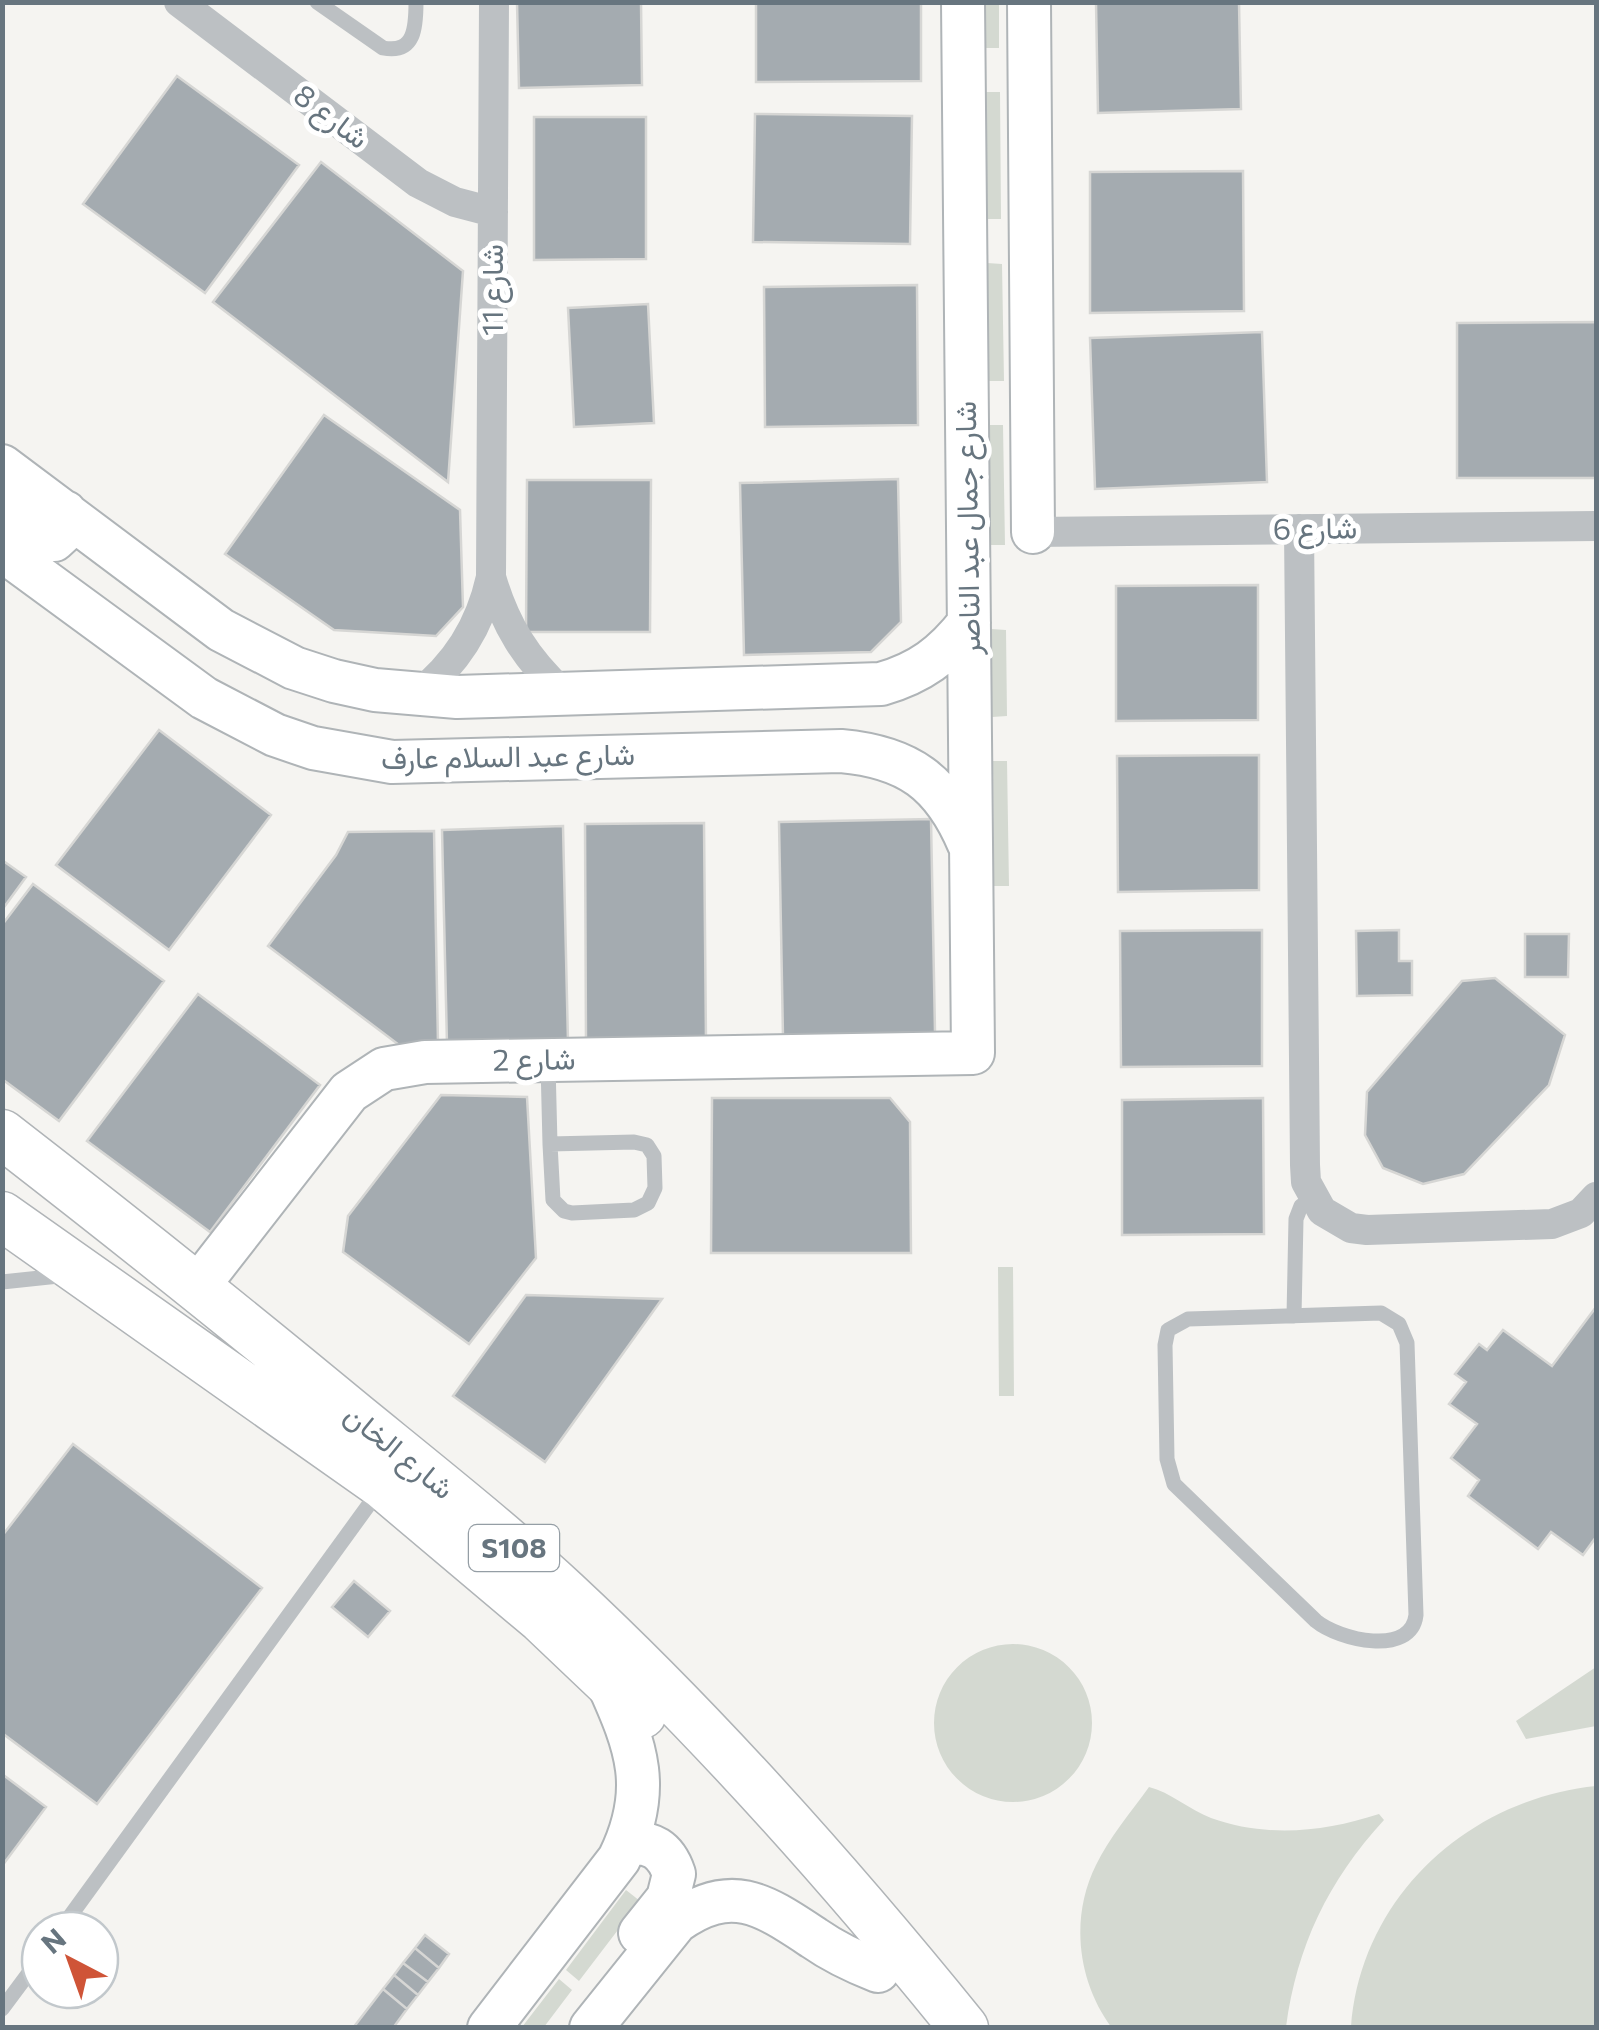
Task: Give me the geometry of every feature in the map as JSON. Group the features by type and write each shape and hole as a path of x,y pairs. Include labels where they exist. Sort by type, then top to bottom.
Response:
{"main road":[{"name":"شارع الخان","path":"2,1134 198,1286 565,1593 753,1784 845,1885 964,2028"},
{"name":"شارع الخان","path":"2,1216 448,1536 607,1680 774,1850 924,2028"}],"street":[{"name":"شارع 8","path":"179,2 418,183 455,202 494,212"},
{"name":"شارع 11","path":"416,696 452,664 466,644 486,600 491,577 494,2"},
{"name":"شارع جمال عبد الناصر","path":"963,2 973,1053"},
{"path":"1029,2 1034,532"},
{"name":"شارع عبد السلام عارف","path":"2,466 198,613 257,650 334,681 416,696 882,684 930,664 952,646 968,624"},
{"path":"2,514 44,540 54,540 66,529 64,512"},
{"name":"شارع 6","path":"1034,532 1596,526"},
{"path":"1299,529 1305,1165 1313,1198 1336,1220 1367,1230 1552,1224 1581,1213 1596,1197"},
{"name":"شارع عبد السلام عارف","path":"2,550 204,698 275,735 313,748 392,762 841,750 878,754 903,765 935,790 960,822 971,847"},
{"name":"شارع 11","path":"491,577 510,629 524,653 563,694"},
{"path":"532,759 552,743 577,736 718,728 726,722 732,704 721,687"},
{"name":"شارع 2","path":"198,1286 335,1108 366,1079 404,1064 973,1053"},
{"path":"489,2028 609,1872 626,1844 638,1808 639,1770 630,1732 607,1680"},
{"path":"569,2028 593,1990 674,1886 670,1861 662,1851 651,1844 626,1844"},
{"path":"591,2028 676,1922 691,1912 724,1901 759,1904 775,1911 832,1950 878,1971"}],"lane":[{"path":"317,2 383,48 393,50 410,42 415,33 416,2"},
{"path":"548,1060 551,1192 553,1200 564,1211 634,1210 654,1196 654,1156 641,1142 550,1144"},
{"path":"1294,1316 1296,1219 1301,1206 1313,1198"},
{"path":"2,1282 82,1274"},
{"path":"1381,1313 1399,1324 1404,1333 1416,1615 1413,1629 1402,1637 1361,1641 1326,1629 1185,1497 1170,1476 1166,1459 1164,1344 1168,1330 1188,1319 1294,1316 1381,1313"},
{"path":"75,1910 383,1486"},
{"path":"2,2010 20,1985"}],"shaded area":[{"path":"984,3 999,3 999,48 984,48"},
{"path":"985,92 1000,92 1001,219 986,219"},
{"path":"987,263 1002,264 1004,381 988,381"},
{"path":"989,425 1003,425 1005,545 990,545"},
{"path":"991,629 1006,630 1007,716 992,717"},
{"path":"993,761 1007,761 1009,886 994,886"},
{"path":"998,1267 1013,1267 1014,1396 999,1396"},
{"path":"1013,1644 1043,1650 1069,1667 1086,1693 1092,1723 1086,1753 1069,1779 1043,1796 1013,1802 983,1796 957,1779 940,1753 934,1723 940,1693 957,1667 983,1650"},
{"path":"1596,1667 1596,1726 1526,1739 1516,1721"},
{"path":"1596,1786 1596,2027 1351,2027 1359,1980 1376,1936 1399,1897 1430,1862 1465,1833 1506,1811 1549,1795"},
{"path":"1149,1787 1211,1818 1253,1828 1316,1828 1379,1814 1384,1820 1347,1867 1318,1916 1298,1969 1286,2027 1112,2028 1100,2010 1081,1948 1083,1906 1101,1855"},
{"path":"626,1890 640,1901 579,1981 566,1970"},
{"path":"559,1979 572,1990 544,2027 522,2027"}],"building":[{"path":"517,2 641,2 642,85 519,88"},
{"path":"756,2 921,2 921,81 756,82"},
{"path":"1096,2 1239,2 1241,109 1098,113"},
{"path":"177,76 299,165 205,293 83,204"},
{"path":"755,114 912,116 910,244 753,242"},
{"path":"534,117 646,117 646,259 534,260"},
{"path":"321,162 463,271 448,482 213,302"},
{"path":"1243,171 1244,311 1090,313 1090,172"},
{"path":"917,285 918,425 765,427 764,287"},
{"path":"648,304 654,423 574,427 568,308"},
{"path":"1596,322 1596,478 1457,478 1457,323"},
{"path":"1262,332 1267,482 1095,489 1090,338"},
{"path":"324,415 460,510 463,607 436,636 334,630 225,554"},
{"path":"898,479 901,622 871,652 744,655 740,483"},
{"path":"527,480 651,480 650,632 526,632"},
{"path":"1258,585 1258,720 1116,721 1116,586"},
{"path":"159,730 271,815 169,950 56,865"},
{"path":"1259,755 1259,890 1118,892 1117,756"},
{"path":"931,819 935,1032 783,1037 779,822"},
{"path":"704,823 706,1043 586,1044 585,824"},
{"path":"563,826 568,1042 447,1045 442,830"},
{"path":"434,831 438,1044 407,1051 268,946 336,855 348,832"},
{"path":"2,860 26,877 2,910"},
{"path":"33,884 164,981 59,1121 2,1079 2,925"},
{"path":"1262,930 1262,1066 1121,1067 1120,931"},
{"path":"1399,930 1399,961 1412,961 1412,995 1357,996 1356,931"},
{"path":"1525,934 1569,934 1568,977 1525,977"},
{"path":"1495,978 1565,1035 1549,1085 1464,1174 1423,1184 1383,1168 1365,1135 1367,1092 1462,981"},
{"path":"198,994 320,1085 210,1232 87,1141"},
{"path":"441,1095 527,1097 536,1258 469,1344 343,1252 348,1216"},
{"path":"712,1098 890,1098 910,1122 911,1253 711,1253"},
{"path":"1263,1098 1264,1234 1122,1235 1122,1100"},
{"path":"526,1295 662,1299 545,1462 453,1396"},
{"path":"1596,1307 1596,1537 1583,1555 1551,1532 1538,1549 1468,1496 1479,1480 1451,1458 1477,1424 1449,1404 1466,1382 1455,1374 1479,1344 1487,1350 1503,1330 1552,1366"},
{"path":"73,1444 262,1588 97,1804 2,1733 2,1536"},
{"path":"354,1581 390,1611 368,1637 332,1607"},
{"path":"2,1774 46,1807 2,1866"},
{"path":"425,1935 449,1954 439,1968 415,1948"},
{"path":"415,1948 439,1968 428,1982 403,1963"},
{"path":"403,1963 428,1982 418,1995 394,1975"},
{"path":"394,1975 418,1995 407,2009 383,1989"},
{"path":"383,1989 407,2009 393,2028 353,2028"}]}
